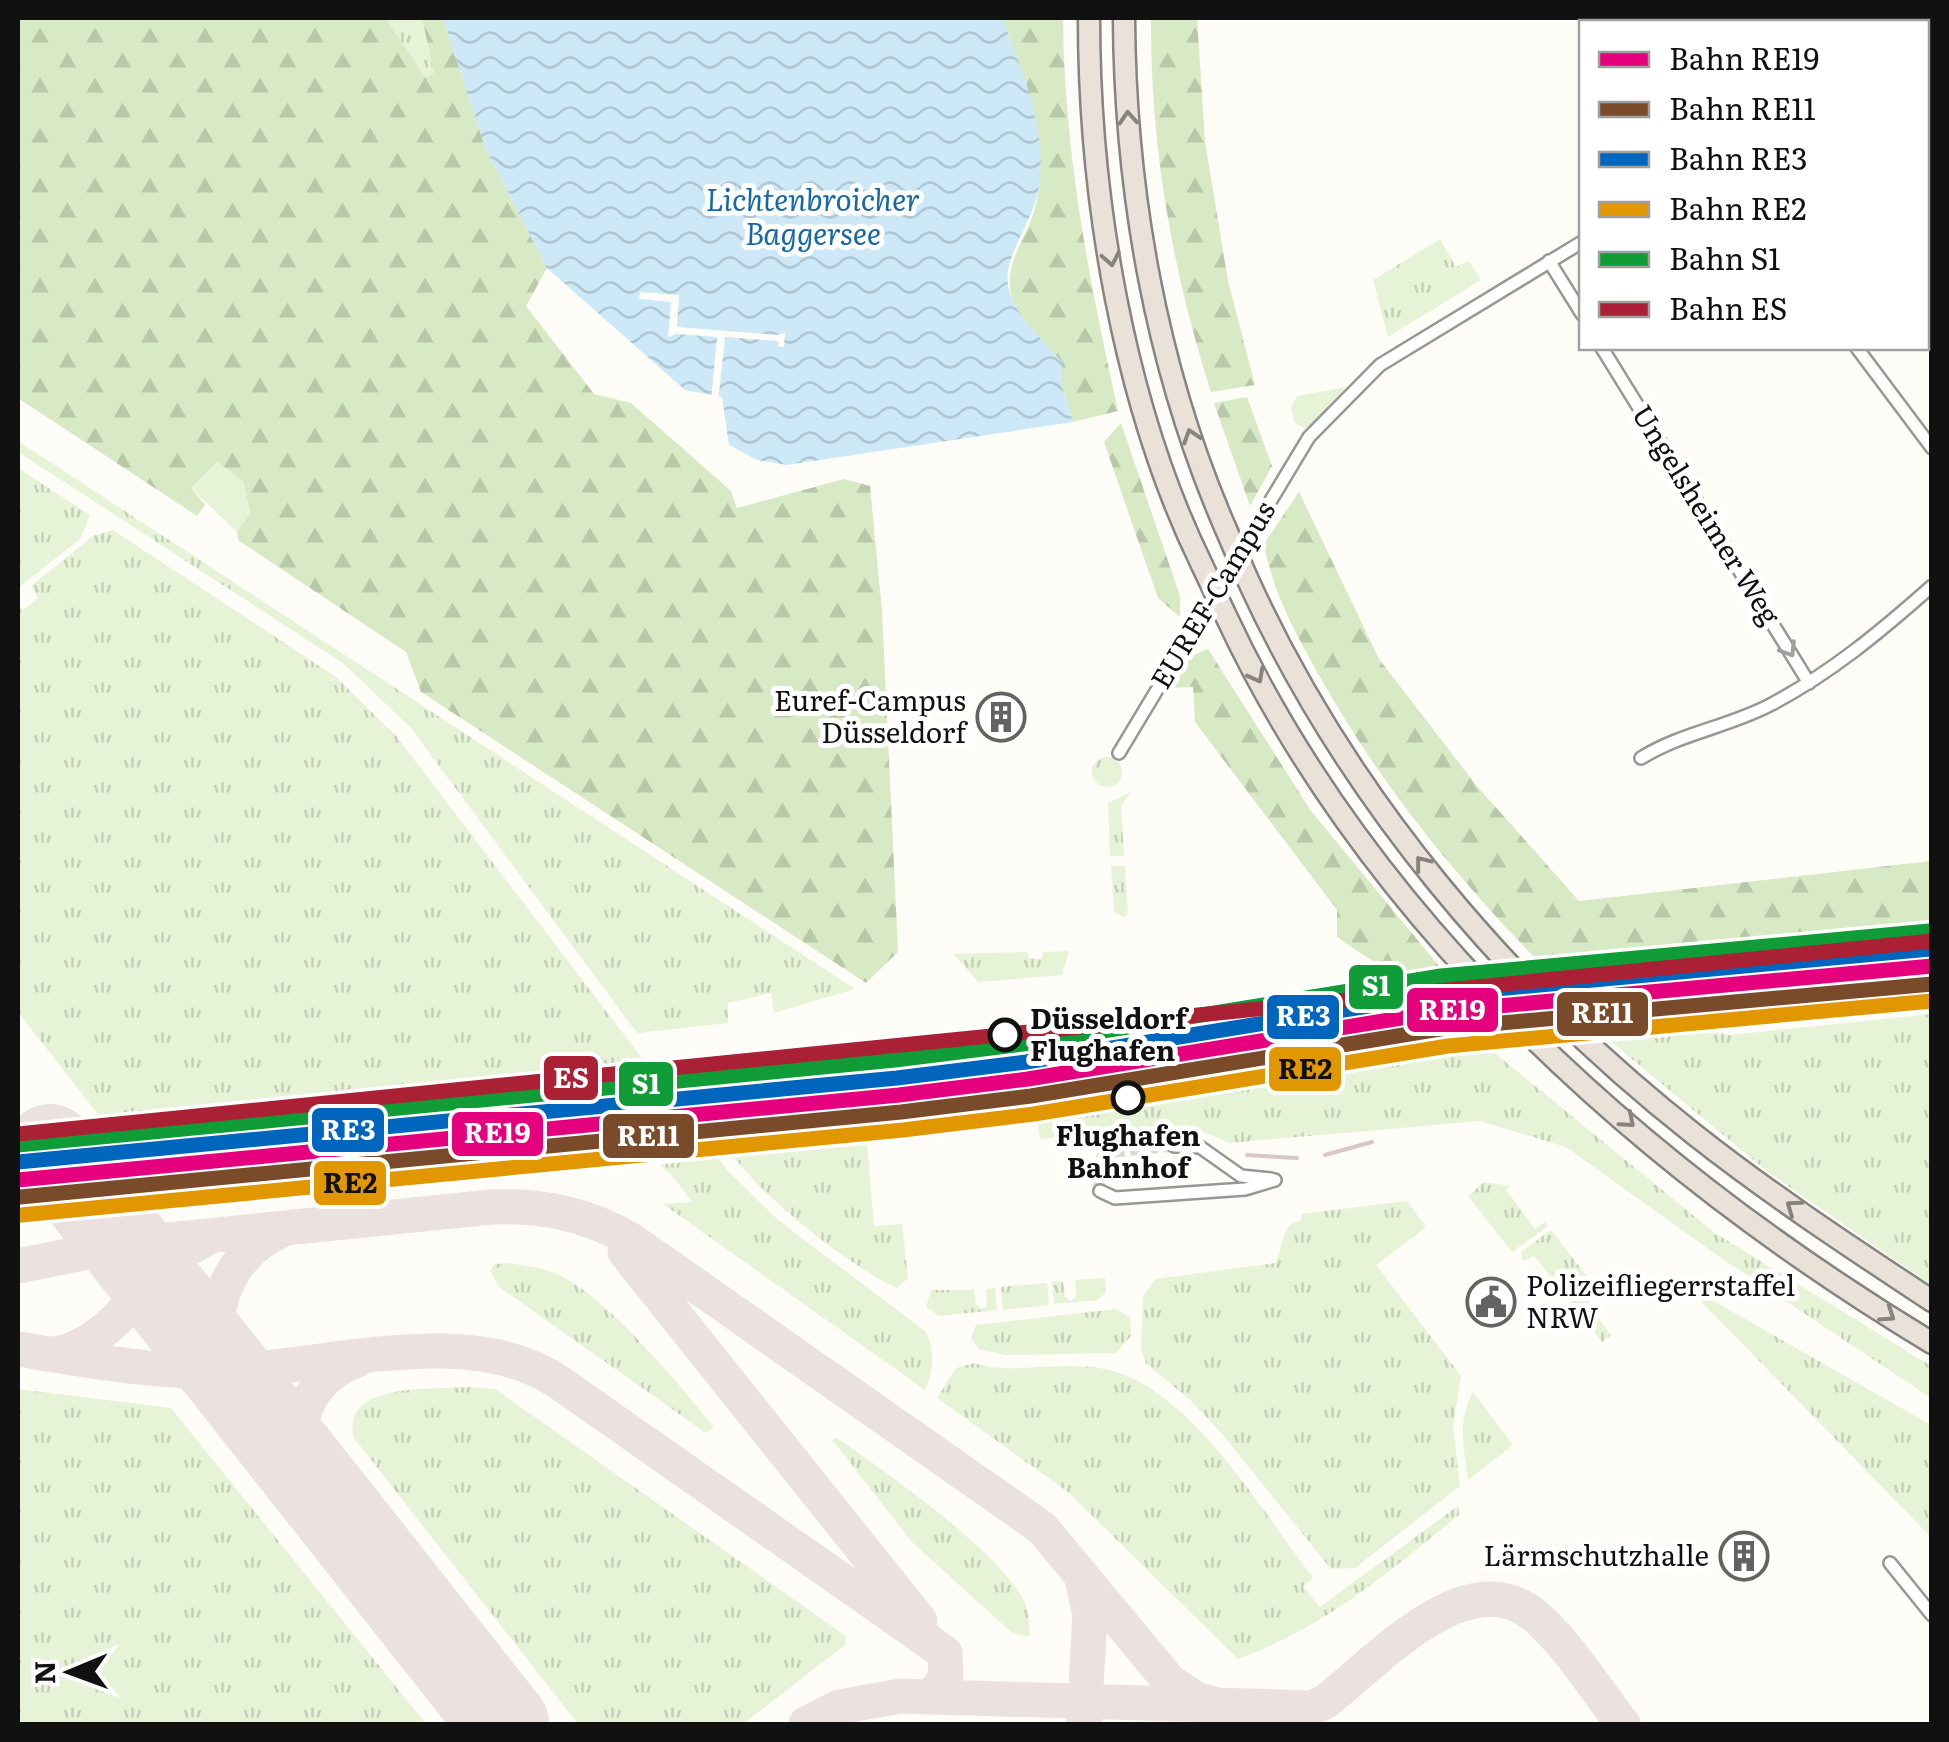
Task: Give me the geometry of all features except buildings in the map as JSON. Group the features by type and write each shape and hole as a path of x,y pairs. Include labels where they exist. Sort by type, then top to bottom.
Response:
{"highway":[{"path":"1089,18 1096,163 1124,330 1154,434 1202,565 1260,681 1336,806 1450,950 1554,1056 1674,1161 1781,1244 1932,1343"},
{"path":"1124,18 1129,137 1146,262 1174,379 1225,527 1276,642 1360,780 1422,864 1486,937 1600,1052 1694,1134 1932,1301"}],"street":[{"name":"EUREF-Campus","path":"1119,754 1310,437 1380,365 1579,244"},
{"path":"1549,261 1579,309"},
{"name":"Ungelsheimer Weg","path":"1603,350 1809,683"},
{"path":"1858,350 1931,447"},
{"path":"1641,758 1686,734 1768,706 1809,683 1859,651 1932,586"},
{"path":"1100,1190 1115,1198 1216,1192 1275,1180 1241,1176 1200,1146 1174,1146"},
{"path":"1890,1564 1932,1615"}],"green space":[{"path":"18,18 385,18 426,78 434,73 422,18 443,18 485,147 547,268 526,306 594,394 631,403 731,491 737,508 844,479 870,486 882,611 898,952 866,983 421,692 406,652 238,540 237,532 250,513 243,481 217,462 191,488 205,505 197,516 18,398"},
{"path":"385,18 422,18 434,73 426,79"},
{"path":"1002,18 1063,18 1073,167 1118,411 1073,422 1062,386 1062,362 1024,319 1011,293 1014,259 1038,195 1040,159 1029,97"},
{"path":"1151,18 1197,18 1205,142 1228,281 1255,385 1211,392 1197,346 1175,254 1159,160"},
{"path":"1440,239 1456,267 1469,261 1481,280 1388,337 1373,280"},
{"path":"1346,387 1314,425 1304,428 1294,422 1291,407 1297,396"},
{"path":"1247,397 1272,466 1250,506 1214,403"},
{"path":"1121,423 1180,596 1180,617 1158,598 1104,442"},
{"path":"18,441 855,989 774,1013 771,993 728,1003 728,1023 637,1033 411,728 344,664 18,452"},
{"path":"217,462 243,481 250,513 237,532 191,488"},
{"path":"18,468 90,515 80,539 18,588"},
{"path":"1299,492 1379,659 1476,785 1579,901 1931,861 1931,924 1540,963 1479,898 1397,796 1347,723 1296,634 1280,599 1264,544"},
{"path":"113,530 336,677 397,737 728,1171 778,1220 926,1332 932,1361 925,1390 663,1204 692,1202 670,1173 632,1144 155,1187 18,1012 18,603 23,610 38,598 31,586 93,536"},
{"path":"1208,649 1311,811 1444,972 1398,970 1337,937 1337,910 1195,722 1193,687 1170,688 1187,658"},
{"path":"1107,757 1118,761 1122,772 1118,783 1107,787 1096,783 1092,772 1096,761"},
{"path":"1131,792 1121,806 1124,856 1110,856 1108,803"},
{"path":"1111,866 1125,866 1128,913 1124,917 1114,912"},
{"path":"1069,951 1062,975 978,982 954,954 1028,952 1029,959 1042,958 1043,952"},
{"path":"1931,974 1931,1009 1732,1030 1649,1015 1587,1022 1567,1004"},
{"path":"1478,1014 1496,1031 1190,1068 1241,1057 1241,1051 1466,1023"},
{"path":"1931,1014 1931,1285 1768,1172 1592,1026 1648,1020 1731,1035"},
{"path":"1485,1045 1715,1233 1931,1366 1931,1398 1721,1258 1566,1147 1480,1121 1229,1143 1187,1125 1040,1139 1038,1121"},
{"path":"866,1130 874,1226 902,1224 908,1278 897,1288 852,1262 775,1201 735,1159 724,1141"},
{"path":"1484,1182 1511,1186 1506,1190 1535,1229 1545,1222 1548,1226 1512,1252 1468,1196"},
{"path":"1407,1201 1426,1227 1376,1265 1461,1376 1453,1425 1460,1486 1355,1568 1331,1569 1223,1435 1146,1363 1141,1348 1143,1297 1155,1279 1275,1263 1285,1232 1301,1220 1301,1214"},
{"path":"1551,1230 1589,1279 1589,1306 1611,1335 1602,1342 1534,1256 1523,1261 1521,1252"},
{"path":"495,1264 550,1271 602,1305 643,1345 714,1427 706,1433 499,1287 490,1271"},
{"path":"1105,1278 1106,1292 1098,1300 1054,1304 1052,1282 1063,1281 1065,1297 1071,1301 1076,1297 1075,1280"},
{"path":"1047,1283 1049,1305 1003,1310 1001,1287"},
{"path":"1684,1284 1931,1425 1931,1537"},
{"path":"995,1288 997,1310 939,1316 926,1307 931,1290 974,1290 976,1305 981,1309 987,1306 986,1289"},
{"path":"1116,1309 1130,1317 1131,1336 1116,1353 1005,1355 979,1349 971,1338 976,1325"},
{"path":"974,1363 1006,1368 1104,1369 1135,1380 1165,1399 1222,1455 1247,1488 1313,1578 1303,1587 1320,1607 1459,1505 1459,1515 1328,1615 1238,1659 1068,1492 937,1398 956,1368"},
{"path":"18,1389 171,1408 426,1724 18,1724"},
{"path":"414,1389 495,1389 846,1636 845,1645 743,1724 578,1724 354,1438 353,1420 361,1406 375,1398"},
{"path":"1473,1392 1513,1445 1468,1480 1463,1424"},
{"path":"835,1437 941,1515 995,1564 1015,1586 1026,1606 1030,1637 1011,1632 913,1543 833,1441"}],"water":[{"name":"Lichtenbroicher Baggersee","path":"443,18 1002,18 1030,97 1041,159 1038,192 1009,266 1010,293 1024,318 1062,362 1062,386 1073,422 787,465 757,460 729,445 722,397 685,390 547,268 485,147"}],"pier":[{"path":"640,292 679,295 677,327 778,335 785,332 784,347 778,346 778,341 725,337 718,403 711,400 717,337 668,337 671,302 639,299"}],"taxiway":[{"path":"18,1203 57,1195 94,1202"},
{"path":"18,1266 128,1244 492,1207 547,1210 598,1224 631,1240 1042,1528 1170,1682 1198,1700 1222,1706"},
{"path":"228,1371 218,1329 225,1289 246,1255 282,1230"},
{"path":"56,1354 99,1334 185,1251 206,1239"},
{"path":"625,1252 920,1621"},
{"path":"18,1349 123,1365 203,1371 441,1351 483,1354 522,1364 557,1381 945,1653 946,1677 933,1696"},
{"path":"310,1476 301,1440 306,1407 325,1379 357,1360"},
{"path":"1082,1579 1090,1615 1084,1721"},
{"path":"806,1724 839,1707 901,1696 1311,1708 1325,1702 1424,1623 1452,1608 1481,1600 1509,1602 1535,1616 1571,1654 1623,1724"}],"runway":[{"path":"50,1149 504,1724"}],"tunnel":[{"path":"1100,1191 1097,1164 1105,1153 1174,1146"}],"railway":[{"path":"1325,1155 1372,1142"},
{"path":"1247,1155 1297,1158"}],"rail line":[{"name":"S1","path":"18,1145 895,1060 1023,1044 1441,976 1929,931"},
{"name":"ES","path":"18,1134 1932,941"},
{"name":"RE3","path":"18,1162 897,1078 1026,1062 1442,994 1930,949"},
{"name":"RE19","path":"18,1180 899,1095 1028,1079 1444,1011 1932,966"},
{"name":"RE11","path":"20,1197 901,1112 1031,1096 1446,1028 1932,984"},
{"name":"RE2","path":"21,1215 903,1130 1034,1114 1448,1046 1932,1001"}],"place":[{"name":"Euref-Campus Düsseldorf","path":"1001,717"},
{"name":"Düsseldorf Flughafen","path":"1005,1035"},
{"name":"Flughafen Bahnhof","path":"1128,1098"},
{"name":"Polizeifliegerrstaffel NRW","path":"1491,1302"},
{"name":"Lärmschutzhalle","path":"1744,1556"}]}
